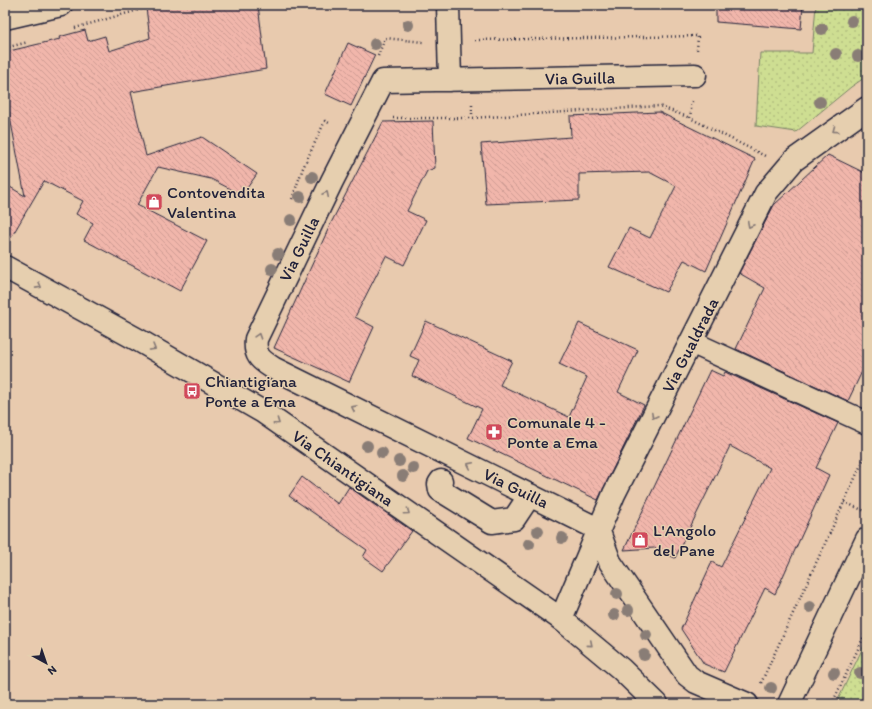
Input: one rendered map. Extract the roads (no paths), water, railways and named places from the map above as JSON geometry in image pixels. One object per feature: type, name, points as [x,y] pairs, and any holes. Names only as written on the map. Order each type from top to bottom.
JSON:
[{"type":"street","points":[[5,18],[61,5]]},
{"type":"street","points":[[448,5],[450,80]]},
{"type":"street","name":"Via Guilla","points":[[598,528],[273,368],[262,361],[255,349],[260,330],[383,81],[695,75]]},
{"type":"street","name":"Via Gualdrada","points":[[560,619],[598,528],[766,194],[794,160],[867,108]]},
{"type":"street","name":"Via Chiantigiana","points":[[5,267],[140,341],[257,408],[560,619],[621,669],[657,704]]},
{"type":"street","points":[[691,342],[867,423]]},
{"type":"street","points":[[441,481],[439,484],[440,490],[492,522],[514,519],[530,495]]},
{"type":"street","points":[[598,528],[610,562],[683,670],[696,682],[747,704]]},
{"type":"street","points":[[789,704],[867,539]]},
{"type":"place","name":"Contovendita Valentina","points":[[154,202]]},
{"type":"place","name":"Chiantigiana Ponte a Ema","points":[[192,391]]},
{"type":"place","name":"Comunale 4 - Ponte a Ema","points":[[494,432]]},
{"type":"place","name":"L'Angolo del Pane","points":[[640,540]]}]
